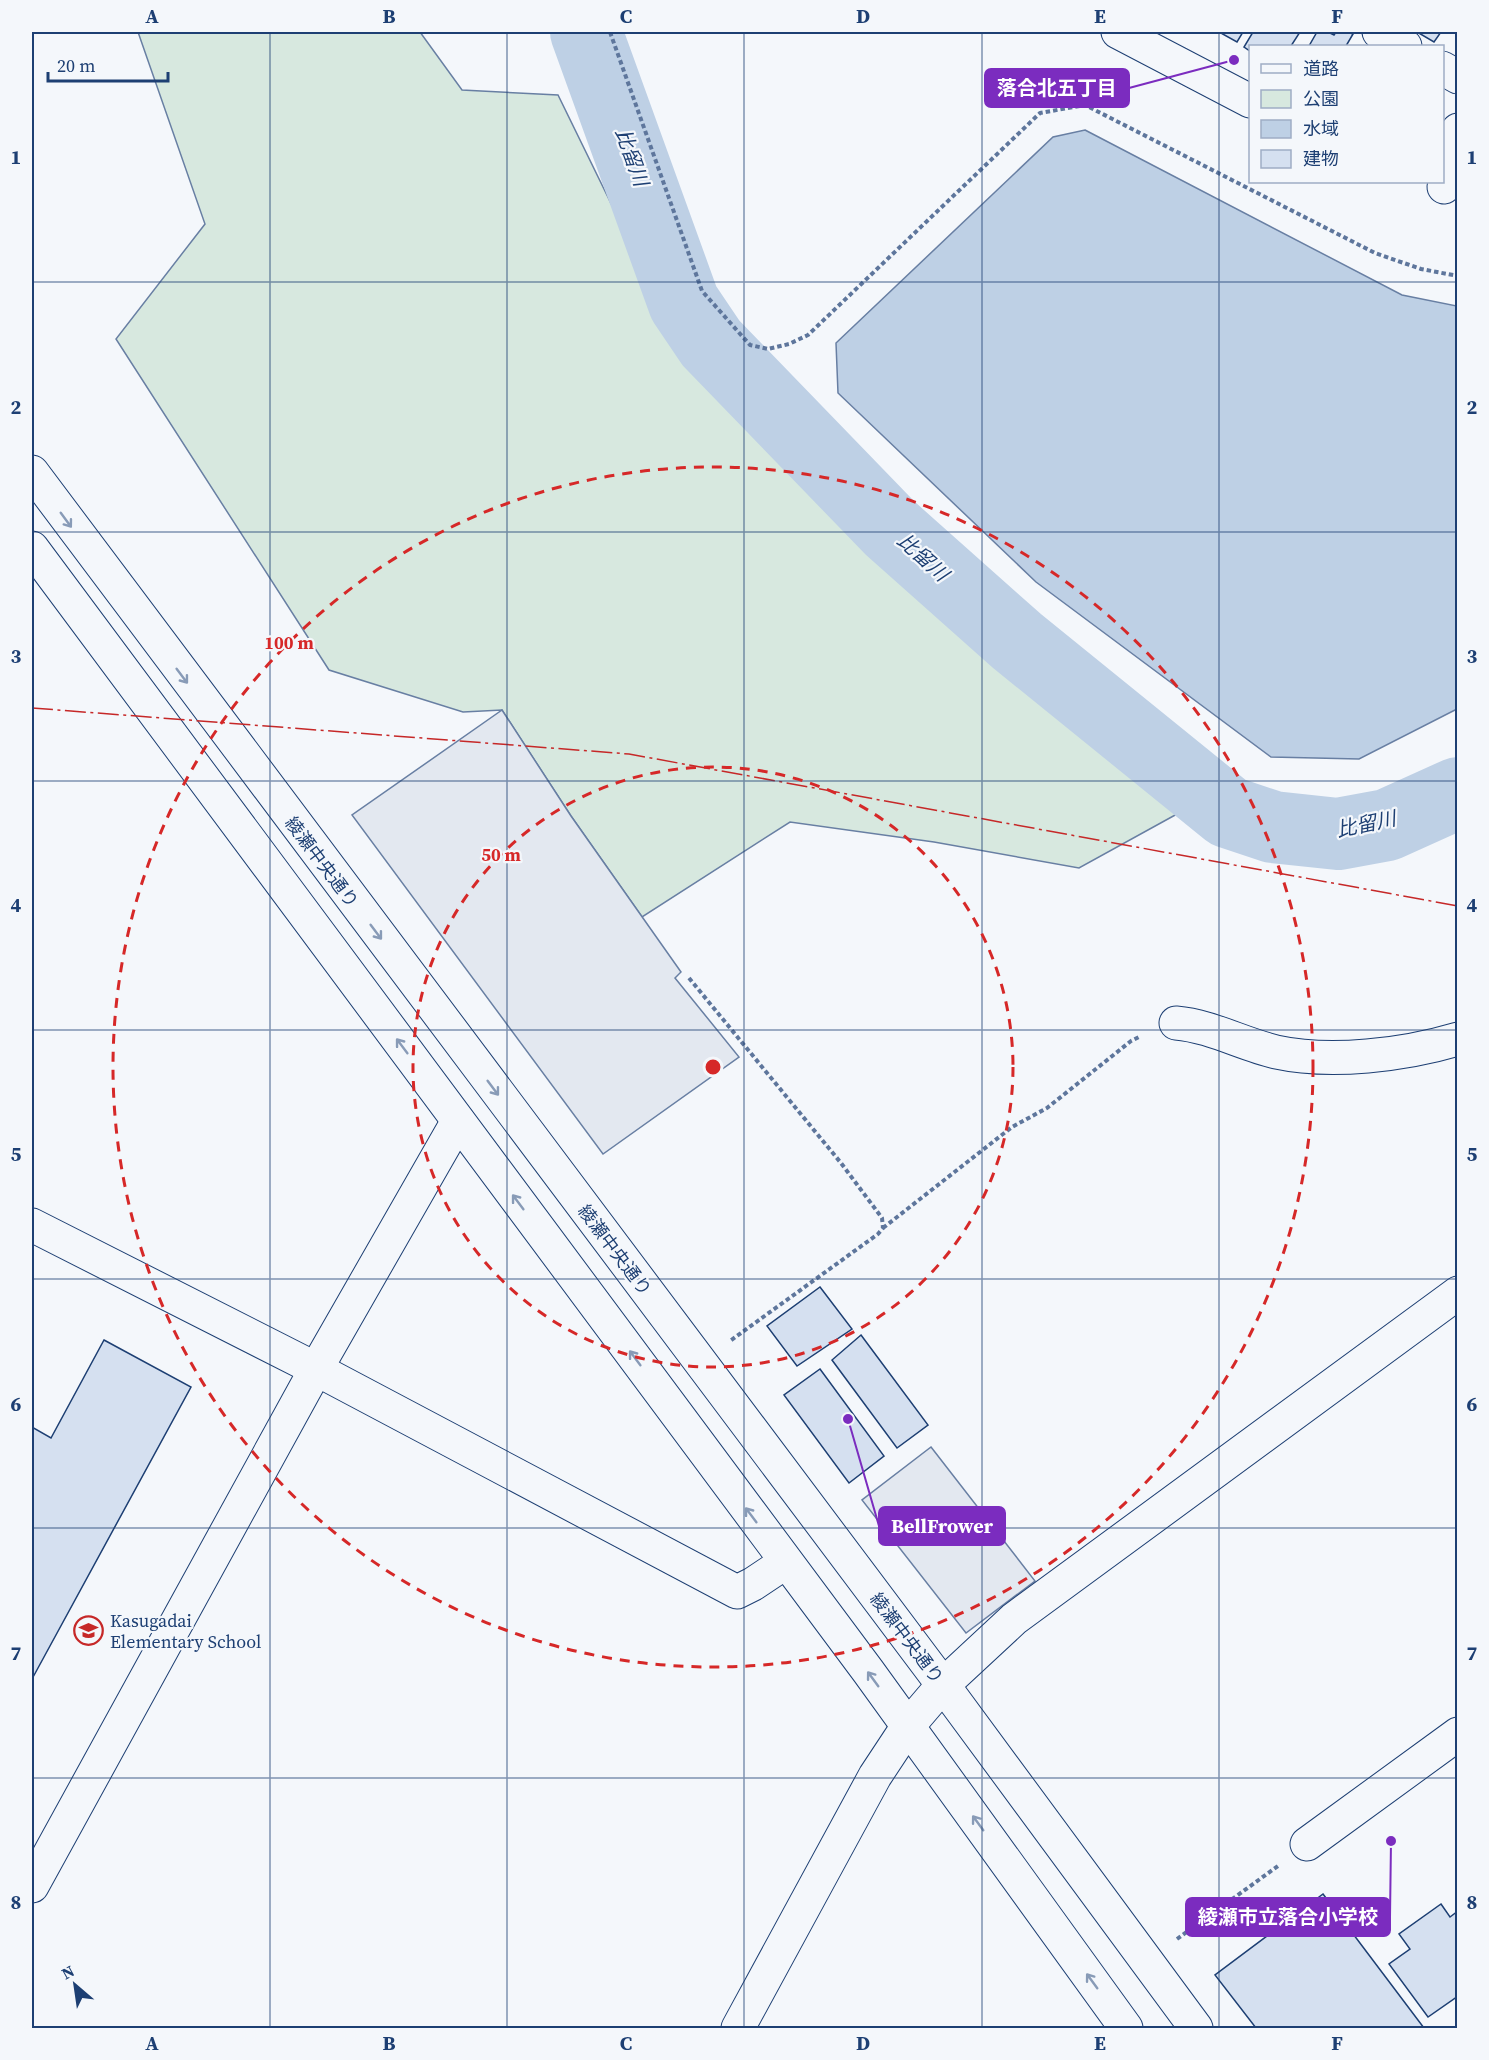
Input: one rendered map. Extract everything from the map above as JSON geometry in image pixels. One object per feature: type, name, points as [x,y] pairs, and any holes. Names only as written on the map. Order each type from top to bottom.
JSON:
[{"type":"main road","points":[[1118,32],[1249,100]]},
{"type":"main road","points":[[1379,32],[1403,45]]},
{"type":"main road","points":[[1444,69],[1458,77]]},
{"type":"main road","points":[[1444,182],[1458,130]]},
{"type":"main road","name":"綾瀬中央通り","points":[[32,472],[943,1685],[1196,2028]]},
{"type":"main road","points":[[37,567],[458,1121],[908,1726],[1126,2028]]},
{"type":"main road","points":[[1176,1023],[1196,1025],[1275,1051],[1310,1058],[1353,1056],[1452,1041]]},
{"type":"main road","points":[[32,1886],[316,1369],[458,1121]]},
{"type":"main road","points":[[32,1225],[316,1369],[737,1592],[786,1562]]},
{"type":"main road","points":[[738,2028],[875,1776],[908,1726],[943,1685],[1014,1619],[1458,1293]]},
{"type":"main road","points":[[1307,1844],[1458,1734]]},
{"type":"path","points":[[609,32],[702,291],[750,345],[768,349],[789,344],[808,335],[1040,113],[1085,105],[1375,253],[1421,269],[1458,276]]},
{"type":"path","points":[[689,978],[841,1163],[882,1218],[883,1228]]},
{"type":"path","points":[[738,1336],[883,1228],[1012,1127],[1047,1108],[1131,1041],[1164,1025],[1176,1023]]},
{"type":"path","points":[[1173,1942],[1307,1844]]},
{"type":"green space","points":[[138,32],[420,32],[462,90],[558,95],[691,367],[1177,814],[1079,868],[934,842],[790,822],[642,917],[571,816],[502,710],[463,712],[329,670],[116,339],[205,224]]},
{"type":"shaded area","points":[[502,710],[571,816],[681,972],[675,978],[739,1057],[603,1154],[352,815]]},
{"type":"shaded area","points":[[931,1447],[1035,1581],[966,1633],[862,1500]]},
{"type":"water","points":[[1085,130],[1402,295],[1457,306],[1457,709],[1359,759],[1271,757],[1036,582],[838,393],[836,343],[1053,137]]},
{"type":"building","points":[[1219,32],[1243,32],[1237,42]]},
{"type":"building","points":[[1253,32],[1300,32],[1292,45],[1249,45],[1249,50],[1244,47]]},
{"type":"building","points":[[1317,32],[1328,32],[1334,35],[1336,32],[1353,34],[1347,45],[1310,45]]},
{"type":"building","points":[[1417,32],[1441,32],[1434,42]]},
{"type":"building","points":[[820,1287],[852,1329],[797,1366],[767,1326]]},
{"type":"building","points":[[861,1335],[928,1425],[897,1448],[832,1360]]},
{"type":"building","points":[[104,1340],[191,1387],[32,1679],[32,1427],[51,1438]]},
{"type":"building","points":[[820,1369],[884,1456],[849,1483],[784,1395]]},
{"type":"building","points":[[1323,1894],[1424,2028],[1256,2028],[1215,1975]]},
{"type":"building","points":[[1441,1904],[1450,1917],[1458,1911],[1458,1996],[1428,2017],[1389,1964],[1410,1949],[1399,1934]]},
{"type":"waterway","name":"比留川","points":[[586,32],[684,303],[711,343],[890,528],[1017,641],[1228,812],[1273,827],[1338,834],[1387,825],[1458,793]]},
{"type":"power","points":[[32,708],[629,754],[1458,906]]},
{"type":"place","name":"落合北五丁目","points":[[1234,60]]},
{"type":"place","name":"BellFrower","points":[[848,1419]]},
{"type":"place","name":"Kasugadai Elementary School","points":[[89,1630]]},
{"type":"place","name":"綾瀬市立落合小学校","points":[[1391,1841]]}]
